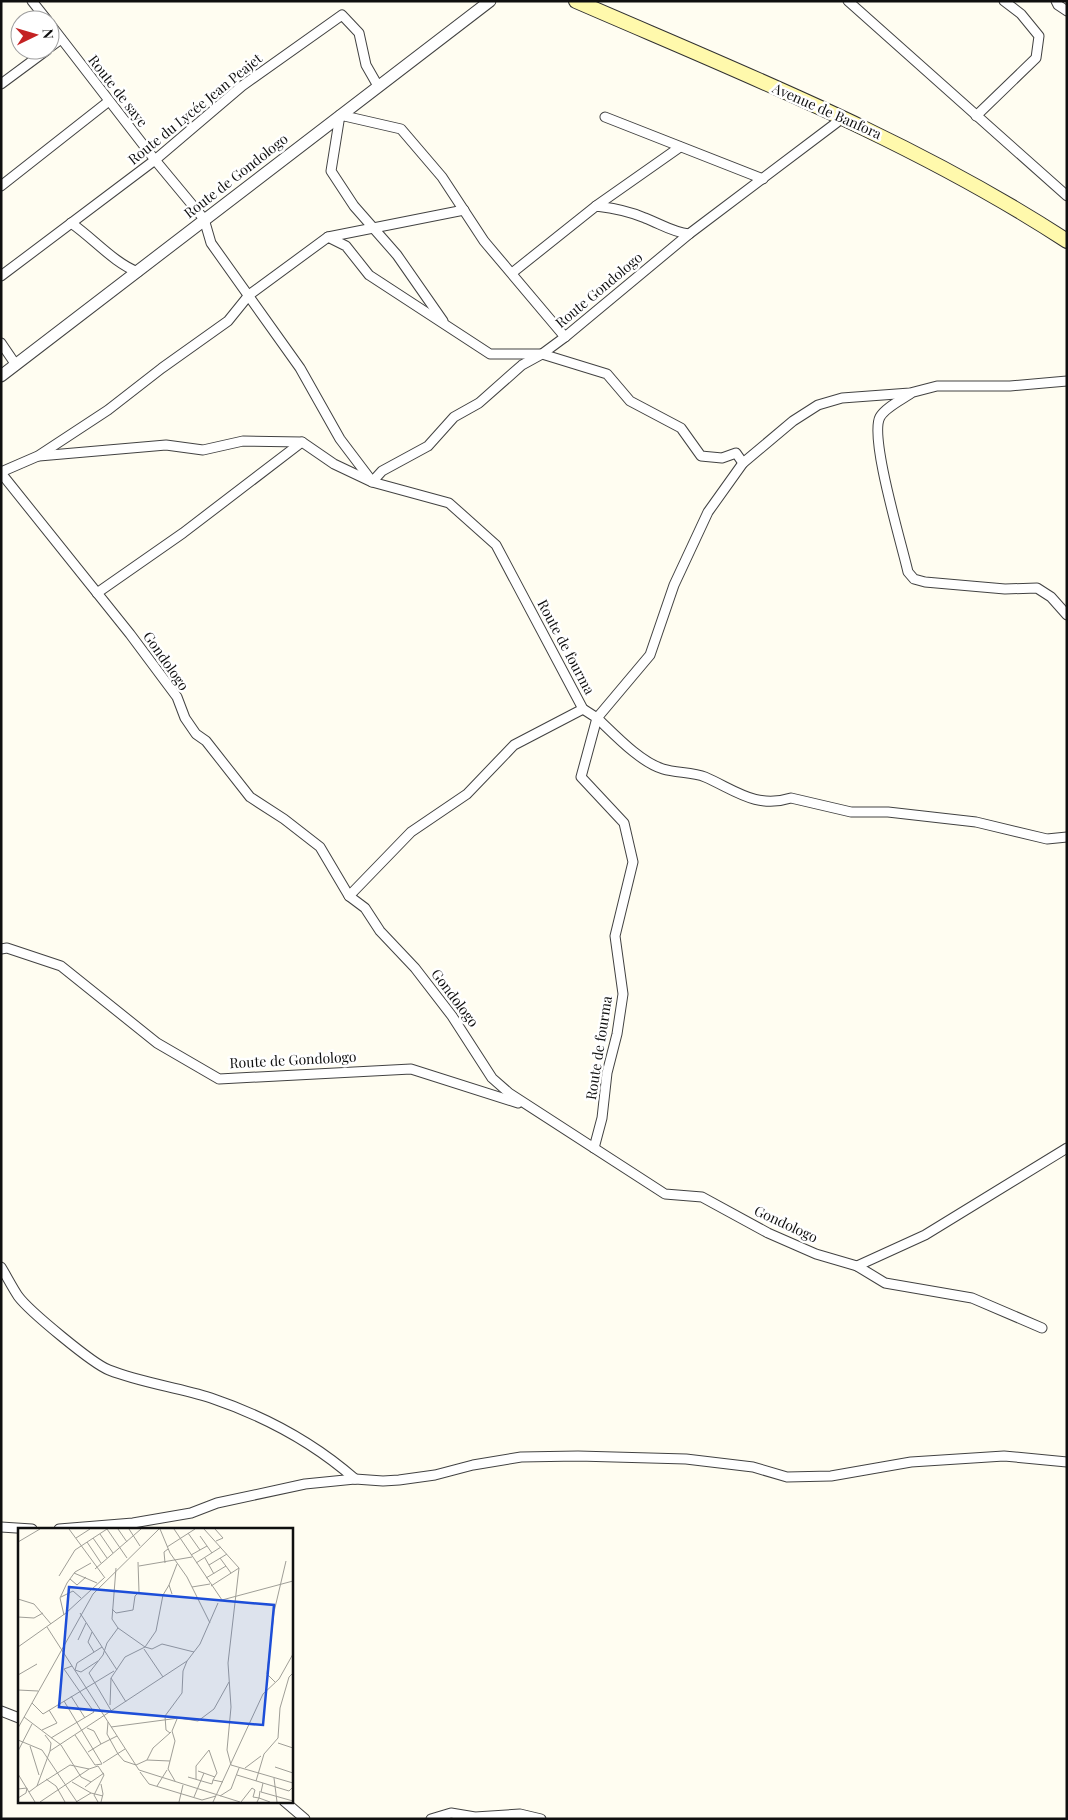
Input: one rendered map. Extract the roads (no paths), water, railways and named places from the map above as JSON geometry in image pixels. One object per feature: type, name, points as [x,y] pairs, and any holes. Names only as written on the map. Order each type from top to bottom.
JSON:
[{"type":"main road","name":"Avenue de Banfora","points":[[576,1],[844,117],[1027,215],[1067,241]]},
{"type":"street","name":"Route de Gondologo","points":[[1,376],[490,1]]},
{"type":"street","points":[[848,1],[1067,196]]},
{"type":"street","points":[[976,116],[1036,58],[1039,36],[1021,14],[1004,1]]},
{"type":"street","points":[[1056,1],[1058,5],[1067,11]]},
{"type":"street","name":"Route du Lycée Jean Peajet","points":[[1,276],[155,160],[242,86],[342,15],[359,34],[366,65],[378,86]]},
{"type":"street","name":"Route de saye","points":[[61,39],[155,160],[204,219]]},
{"type":"street","points":[[1,84],[33,60]]},
{"type":"street","points":[[1,186],[110,101]]},
{"type":"street","points":[[446,325],[397,255],[354,206],[331,170],[340,115],[401,129],[442,177],[484,241],[565,337]]},
{"type":"street","points":[[605,117],[763,179]]},
{"type":"street","name":"Route Gondologo","points":[[372,482],[382,471],[428,446],[454,417],[486,398],[522,365],[542,354],[565,337],[689,234],[844,117]]},
{"type":"street","points":[[512,273],[596,206],[680,147]]},
{"type":"street","points":[[596,206],[618,209],[646,218],[674,232],[689,234]]},
{"type":"street","points":[[1,473],[38,456],[108,410],[162,368],[228,321],[249,295],[328,237],[464,210]]},
{"type":"street","points":[[204,219],[211,243],[300,368],[340,439],[372,482]]},
{"type":"street","points":[[71,222],[92,237],[125,267],[138,272]]},
{"type":"street","points":[[328,237],[346,246],[369,276],[490,354],[542,354],[607,374],[630,401],[681,428],[701,456],[722,458],[736,453],[743,463]]},
{"type":"street","points":[[1,343],[16,365]]},
{"type":"street","points":[[1067,381],[1010,386],[938,386],[910,394],[842,398],[818,405],[793,421],[743,463],[708,512],[674,585],[650,655],[597,718],[628,748],[661,768],[702,776],[746,798],[763,801],[781,801],[791,798],[851,812],[888,812],[976,822],[1047,840],[1067,837]]},
{"type":"street","points":[[910,394],[880,416],[878,424],[883,468],[908,572],[914,579],[925,582],[1005,589],[1037,588],[1051,597],[1067,615]]},
{"type":"street","points":[[38,456],[166,446],[203,450],[244,441],[302,442]]},
{"type":"street","points":[[97,593],[183,533],[302,442]]},
{"type":"street","name":"Route de fourma","points":[[302,442],[334,464],[372,482],[449,504],[496,545],[583,709],[597,718],[581,777],[624,823],[633,862],[615,936],[623,994],[617,1034],[607,1073],[602,1118],[594,1148]]},
{"type":"street","name":"Gondologo","points":[[1,473],[97,593],[176,697],[185,718],[196,734],[206,741],[250,797],[284,819],[320,847],[349,896],[365,908],[380,931],[420,975],[452,1016],[492,1078],[509,1093],[665,1194],[702,1198],[768,1233],[816,1254],[857,1266],[885,1283],[972,1298],[1042,1328]]},
{"type":"street","points":[[349,896],[411,832],[467,794],[514,745],[583,709]]},
{"type":"street","name":"Route de Gondologo","points":[[1,949],[7,948],[61,966],[157,1044],[219,1079],[411,1068],[529,1107]]},
{"type":"street","points":[[857,1266],[925,1235],[1067,1148]]},
{"type":"street","points":[[1,1267],[19,1298],[67,1340],[106,1369],[144,1382],[210,1398],[259,1416],[307,1441],[355,1479]]},
{"type":"street","points":[[71,1528],[133,1523],[191,1513],[217,1502],[305,1484],[355,1479],[383,1481],[435,1475],[472,1464],[530,1457],[686,1459],[753,1467],[787,1477],[830,1476],[911,1462],[1004,1456],[1067,1462]]},
{"type":"street","points":[[1,1527],[18,1528]]},
{"type":"street","points":[[1,1711],[18,1718]]},
{"type":"street","points":[[285,1802],[305,1819]]},
{"type":"street","points":[[431,1819],[451,1813],[476,1817],[520,1814],[541,1819]]}]
